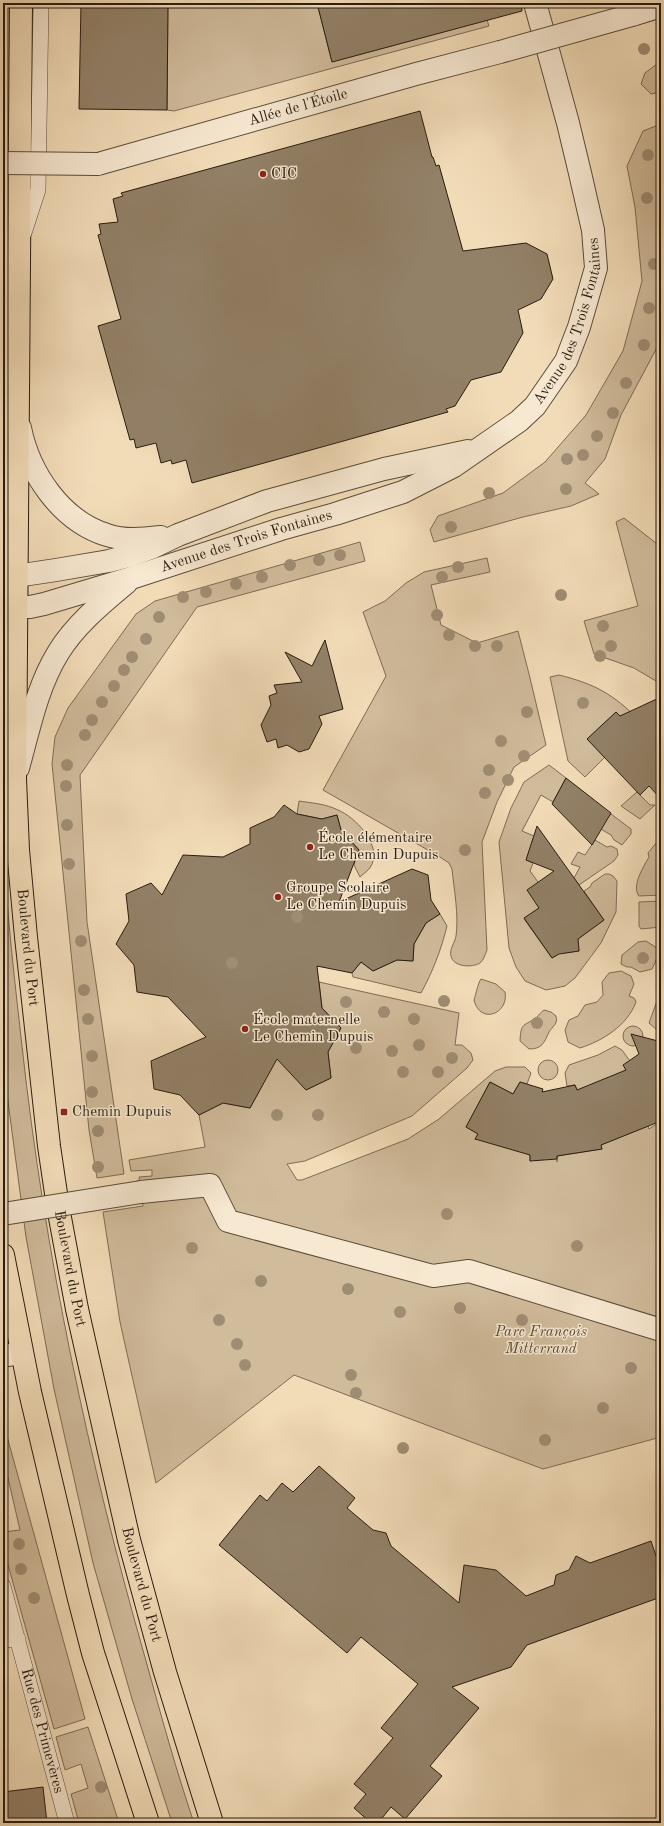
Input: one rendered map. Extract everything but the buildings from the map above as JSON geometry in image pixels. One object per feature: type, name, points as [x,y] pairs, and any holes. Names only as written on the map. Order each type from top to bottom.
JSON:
[{"type":"main road","name":"Boulevard du Port","points":[[21,3],[18,415],[10,576],[10,608],[18,850],[26,937],[49,1146],[75,1302],[129,1540],[164,1672],[212,1823]]},
{"type":"main road","points":[[3,1255],[12,1354],[47,1469],[93,1653],[148,1823]]},
{"type":"street","name":"Avenue des Trois Fontaines","points":[[10,608],[38,605],[131,578],[280,529],[335,514],[403,492],[454,466],[524,416],[535,406],[554,380],[569,354],[590,293],[596,268],[593,230],[580,172],[535,3]]},
{"type":"street","name":"Allée de l'Étoile","points":[[3,163],[98,164],[661,6]]},
{"type":"street","points":[[18,415],[26,452],[45,486],[57,502],[84,525],[106,535],[123,539],[142,539],[178,534]]},
{"type":"street","name":"Avenue des Trois Fontaines","points":[[10,576],[109,561],[151,548],[178,534],[267,501],[384,469],[479,448]]},
{"type":"street","points":[[15,779],[38,697],[59,651],[89,615],[131,578]]},
{"type":"street","points":[[3,1214],[141,1192],[210,1184],[228,1221],[433,1276],[469,1271],[661,1330]]},
{"type":"lane","points":[[18,251],[38,190],[40,3]]},
{"type":"lane","name":"Rue des Primevères","points":[[3,1586],[67,1823]]},
{"type":"lane","points":[[3,1640],[18,1638]]},
{"type":"green space","points":[[168,3],[317,3],[332,62],[487,20],[489,26],[174,111],[167,110]]},
{"type":"green space","points":[[661,61],[661,92],[651,94],[641,84],[645,73]]},
{"type":"green space","points":[[661,124],[661,340],[621,415],[605,459],[585,483],[599,494],[571,506],[523,517],[434,542],[430,530],[438,516],[503,493],[545,462],[586,415],[623,351],[642,281],[635,207],[627,166],[643,131]]},
{"type":"green space","points":[[624,518],[661,547],[661,684],[634,668],[594,654],[584,621],[638,606],[616,522]]},
{"type":"green space","points":[[360,542],[365,561],[197,607],[80,775],[87,922],[124,1174],[97,1178],[89,1130],[52,764],[55,737],[68,708],[136,614],[155,601]]},
{"type":"green space","points":[[487,558],[490,572],[431,585],[441,625],[477,643],[518,631],[546,745],[514,767],[497,802],[482,842],[487,950],[483,959],[477,965],[463,966],[452,960],[451,956],[451,951],[456,936],[457,920],[452,869],[449,863],[323,790],[386,676],[363,612],[385,601],[406,583],[424,572]]},
{"type":"green space","points":[[559,675],[583,682],[603,691],[621,703],[639,720],[631,728],[616,712],[588,739],[605,757],[585,777],[568,761],[550,677]]},
{"type":"green space","points":[[549,765],[566,778],[553,802],[541,795],[522,831],[534,836],[526,860],[533,863],[530,871],[538,882],[539,908],[524,919],[552,958],[563,951],[564,953],[579,951],[578,939],[604,920],[584,891],[605,874],[613,876],[617,881],[616,912],[601,943],[575,978],[565,986],[546,990],[525,981],[516,967],[509,948],[499,842],[511,808],[524,782]]},
{"type":"green space","points":[[637,792],[650,805],[655,805],[640,819],[621,806]]},
{"type":"green space","points":[[299,801],[329,806],[345,814],[359,825],[370,840],[373,848],[374,856],[372,864],[368,870],[360,877],[354,865],[359,850],[341,830],[337,815],[322,819],[297,814]]},
{"type":"green space","points":[[611,814],[631,829],[631,834],[622,845],[614,840],[611,835],[599,828]]},
{"type":"green space","points":[[3,827],[8,910],[22,1046],[43,1202],[56,1279],[87,1433],[105,1509],[163,1722],[194,1823],[172,1823],[132,1699],[93,1563],[54,1389],[26,1237],[3,1064]]},
{"type":"green space","points":[[661,837],[661,874],[658,877],[661,880],[661,895],[639,896],[636,887],[639,876],[649,857],[648,853]]},
{"type":"green space","points":[[595,840],[607,847],[611,846],[617,849],[618,855],[614,861],[579,885],[574,878],[580,867],[571,864],[578,852],[585,855]]},
{"type":"green space","points":[[661,901],[661,927],[641,929],[639,926],[639,902]]},
{"type":"green space","points":[[440,914],[447,926],[436,960],[421,993],[353,977],[352,973],[361,962],[373,971],[397,960],[413,961],[414,944],[426,923]]},
{"type":"green space","points":[[646,941],[657,948],[659,954],[652,969],[640,972],[621,964],[622,955],[638,942]]},
{"type":"green space","points":[[621,971],[631,976],[634,984],[629,996],[634,998],[636,1002],[627,1018],[605,1037],[588,1045],[580,1048],[568,1042],[565,1030],[569,1020],[578,1016],[585,1005],[597,1002],[603,995],[602,982],[609,973]]},
{"type":"green space","points":[[481,979],[496,984],[505,992],[503,1006],[499,1011],[493,1014],[482,1012],[477,1008],[474,1000]]},
{"type":"green space","name":"Parc François Mitterrand","points":[[319,982],[459,1013],[455,1045],[462,1045],[471,1053],[473,1060],[467,1068],[412,1116],[305,1161],[287,1164],[297,1180],[302,1180],[408,1139],[439,1119],[495,1071],[506,1067],[525,1067],[531,1073],[527,1084],[520,1082],[513,1094],[490,1082],[466,1127],[478,1134],[475,1140],[479,1134],[530,1155],[530,1161],[557,1149],[557,1156],[602,1149],[601,1145],[648,1126],[649,1129],[661,1121],[661,1437],[543,1469],[294,1375],[156,1483],[120,1322],[103,1212],[143,1206],[139,1177],[152,1176],[152,1170],[131,1171],[129,1160],[205,1147],[199,1115],[223,1103],[250,1108],[263,1084],[273,1053],[306,1090],[331,1078],[328,1052],[341,1028],[322,1008]]},
{"type":"green space","points":[[661,997],[661,1025],[658,1031],[649,1023],[657,1001]]},
{"type":"green space","points":[[544,1010],[551,1012],[556,1016],[556,1023],[540,1047],[529,1049],[520,1041],[522,1027],[537,1017]]},
{"type":"green space","points":[[633,1026],[640,1029],[643,1036],[640,1043],[633,1046],[626,1043],[623,1036],[626,1029]]},
{"type":"green space","points":[[615,1046],[622,1050],[630,1061],[624,1065],[629,1078],[580,1098],[575,1085],[567,1086],[565,1073],[569,1065],[598,1055]]},
{"type":"green space","points":[[548,1060],[555,1063],[558,1070],[555,1077],[548,1080],[541,1077],[538,1070],[541,1063]]},
{"type":"green space","points":[[3,1429],[5,1429],[85,1719],[54,1729],[3,1547],[3,1532],[20,1530],[3,1456]]},
{"type":"green space","points":[[88,1727],[119,1823],[79,1823],[71,1794],[88,1788],[81,1764],[65,1770],[56,1737]]},
{"type":"place","name":"CIC","points":[[263,174]]},
{"type":"place","name":"École élémentaire Le Chemin Dupuis","points":[[310,847]]},
{"type":"place","name":"Groupe Scolaire Le Chemin Dupuis","points":[[278,897]]},
{"type":"place","name":"École maternelle Le Chemin Dupuis","points":[[245,1029]]},
{"type":"place","name":"Chemin Dupuis","points":[[64,1112]]}]
